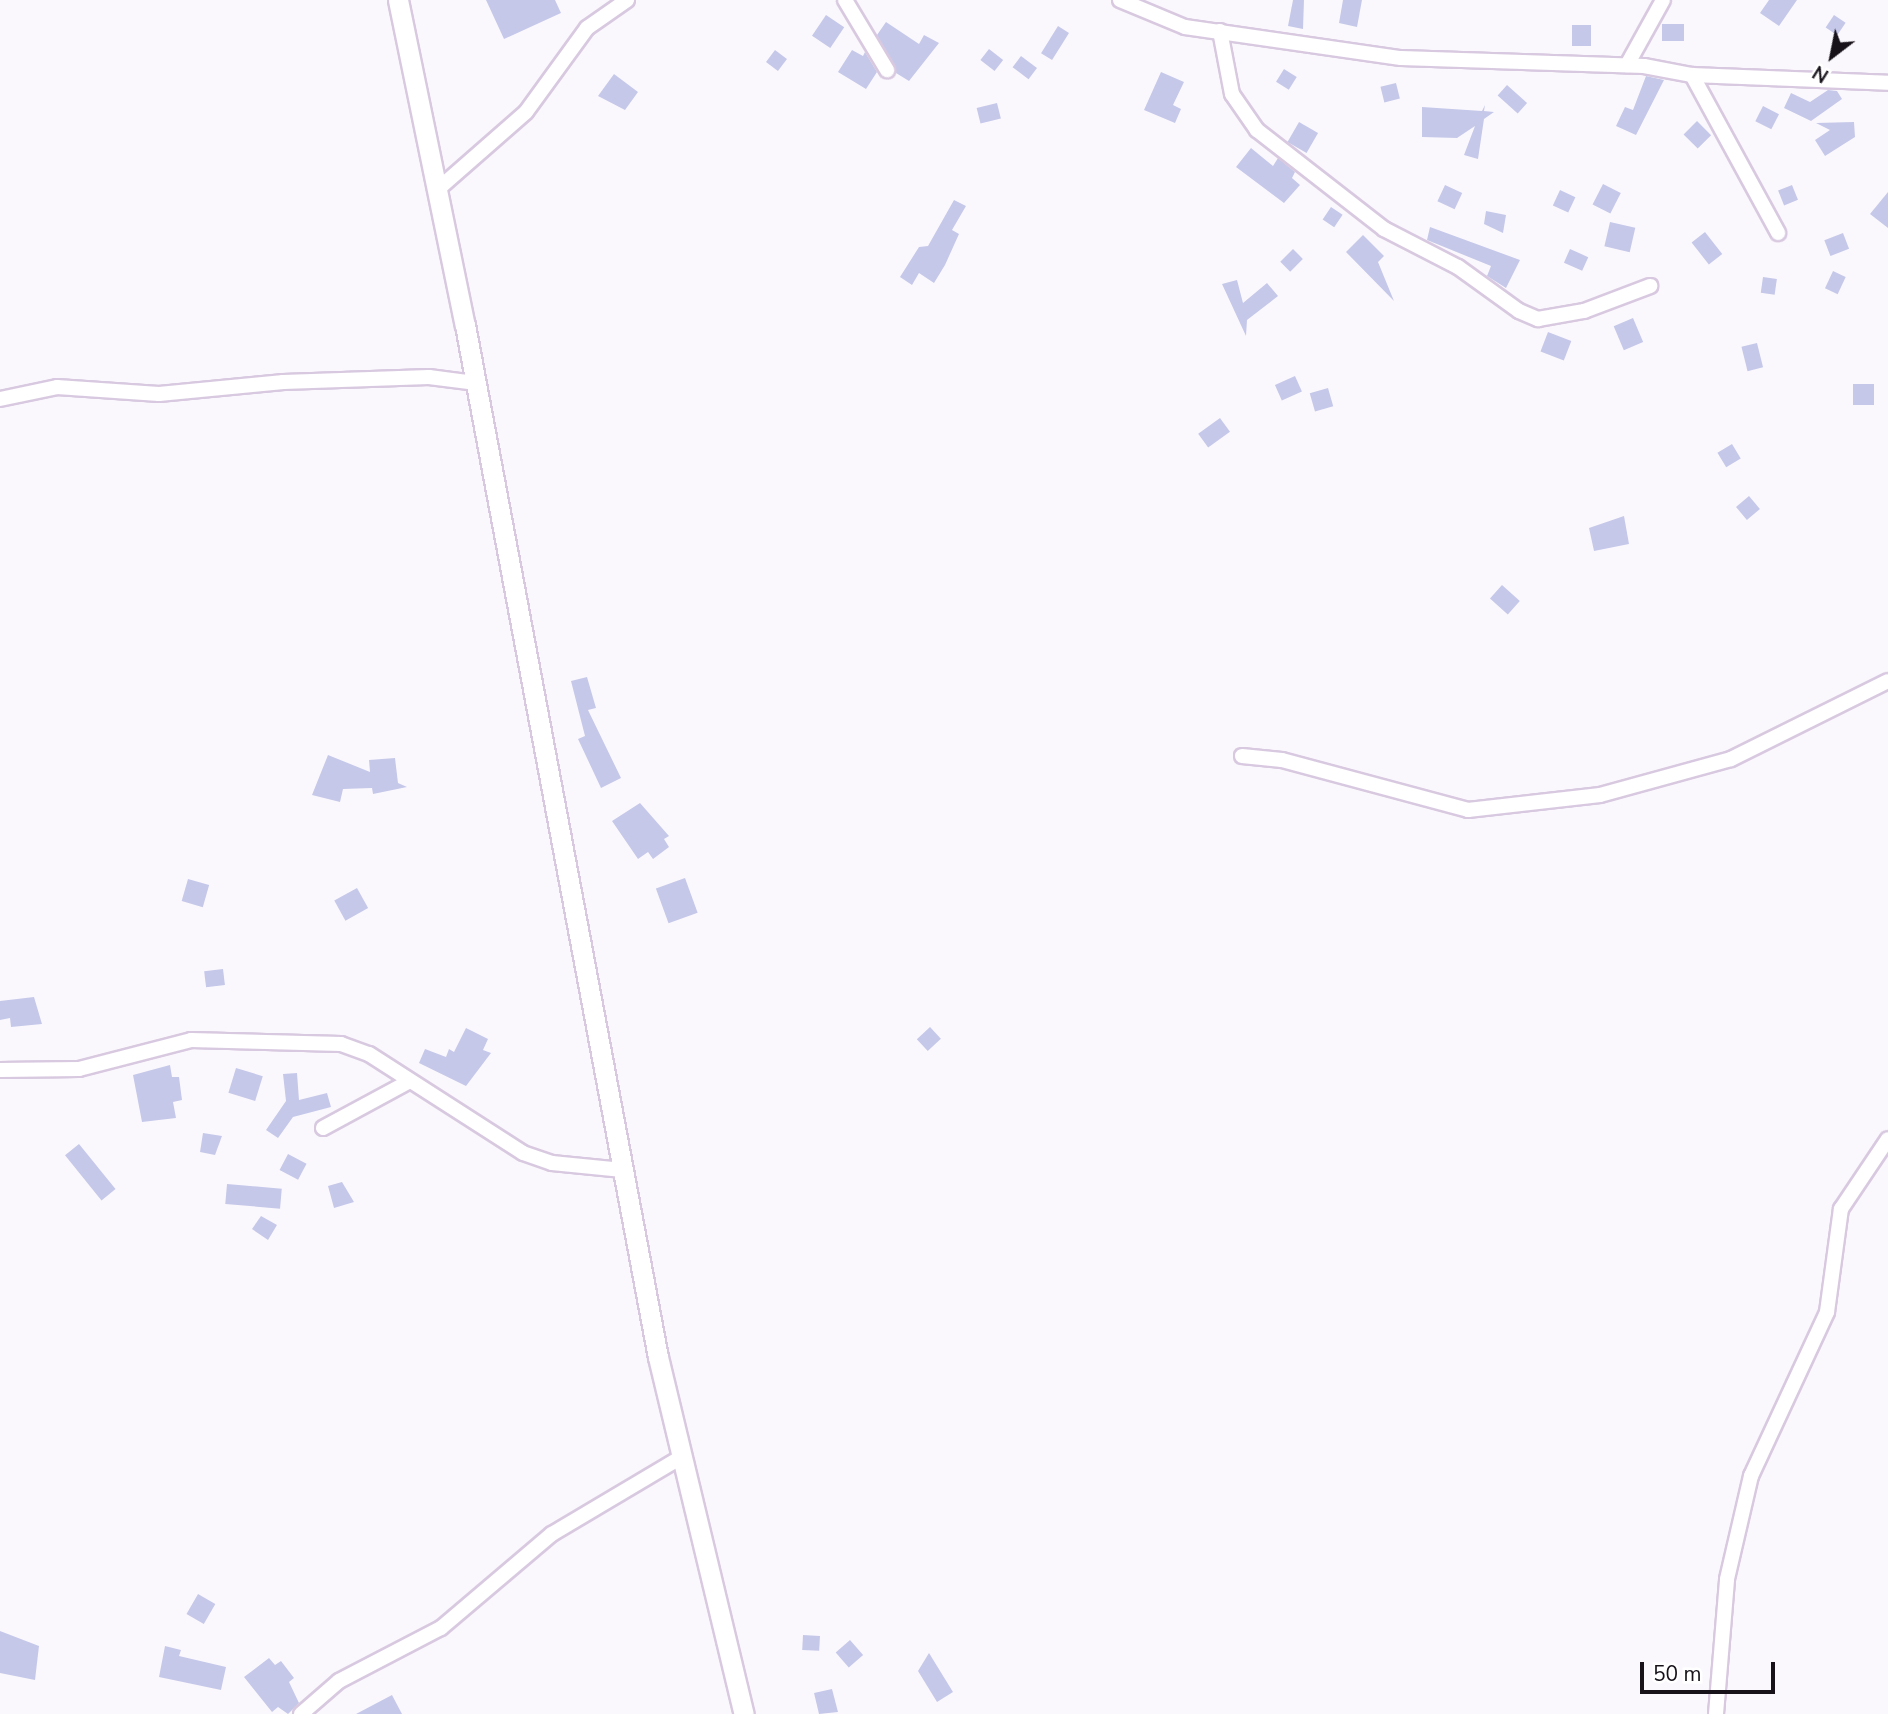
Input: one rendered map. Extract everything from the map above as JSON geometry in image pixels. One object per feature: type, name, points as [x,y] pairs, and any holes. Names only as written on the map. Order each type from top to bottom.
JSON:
[{"type":"main road","points":[[398,0],[438,190],[680,1458],[744,1714]]},
{"type":"street","points":[[438,190],[526,112],[587,28],[627,0]]},
{"type":"street","points":[[845,0],[887,71]]},
{"type":"street","points":[[1121,0],[1185,27],[1401,58],[1627,65],[1692,75],[1888,83]]},
{"type":"street","points":[[1627,65],[1663,0]]},
{"type":"street","points":[[1220,31],[1232,94],[1266,138],[1384,229],[1458,267],[1519,311],[1538,319],[1584,311],[1650,286]]},
{"type":"street","points":[[1692,75],[1777,233]]},
{"type":"street","points":[[0,399],[57,387],[159,394],[387,378],[475,383]]},
{"type":"street","points":[[1242,756],[1282,760],[1468,810],[1600,796],[1731,759],[1888,681]]},
{"type":"street","points":[[0,1070],[79,1069],[167,1044],[232,1037],[341,1044],[369,1054],[408,1082],[523,1153],[552,1163],[623,1170]]},
{"type":"street","points":[[323,1128],[408,1082]]},
{"type":"street","points":[[1716,1714],[1727,1579],[1751,1476],[1827,1312],[1841,1209],[1888,1139]]},
{"type":"street","points":[[301,1714],[339,1681],[441,1628],[552,1534],[680,1458]]},
{"type":"building","points":[[486,0],[555,0],[561,13],[504,39]]},
{"type":"building","points":[[1293,0],[1304,0],[1303,29],[1288,26]]},
{"type":"building","points":[[1343,0],[1362,0],[1357,27],[1339,23]]},
{"type":"building","points":[[1769,0],[1797,0],[1779,26],[1760,13]]},
{"type":"building","points":[[826,15],[844,27],[830,48],[812,36]]},
{"type":"building","points":[[1834,15],[1846,23],[1837,35],[1826,27]]},
{"type":"building","points":[[886,22],[919,44],[924,35],[939,43],[909,81],[896,73],[877,35]]},
{"type":"building","points":[[1662,24],[1684,24],[1684,41],[1662,41]]},
{"type":"building","points":[[1572,25],[1591,25],[1591,46],[1572,46]]},
{"type":"building","points":[[1058,26],[1069,33],[1052,60],[1041,53]]},
{"type":"building","points":[[989,49],[1003,60],[995,71],[980,60]]},
{"type":"building","points":[[775,50],[787,59],[778,71],[766,62]]},
{"type":"building","points":[[852,50],[863,56],[865,52],[877,72],[866,89],[838,72]]},
{"type":"building","points":[[1021,56],[1037,68],[1029,79],[1013,67]]},
{"type":"building","points":[[1284,69],[1297,77],[1289,90],[1276,82]]},
{"type":"building","points":[[1161,72],[1184,82],[1173,105],[1181,109],[1175,123],[1144,110]]},
{"type":"building","points":[[614,74],[638,92],[625,110],[598,96]]},
{"type":"building","points":[[1646,76],[1664,80],[1636,135],[1616,126],[1625,107],[1633,110]]},
{"type":"building","points":[[1396,83],[1400,99],[1384,102],[1380,87]]},
{"type":"building","points":[[1507,85],[1527,103],[1518,113],[1498,95]]},
{"type":"building","points":[[1828,90],[1837,91],[1842,99],[1811,121],[1784,108],[1791,93],[1810,102]]},
{"type":"building","points":[[997,103],[1001,119],[980,124],[977,108]]},
{"type":"building","points":[[1485,105],[1484,111],[1494,112],[1484,119],[1478,159],[1464,155],[1475,126],[1457,138],[1422,137],[1422,107],[1482,111]]},
{"type":"building","points":[[1763,106],[1779,114],[1771,129],[1755,121]]},
{"type":"building","points":[[1697,121],[1711,135],[1698,149],[1684,134]]},
{"type":"building","points":[[1299,122],[1318,133],[1307,153],[1288,142]]},
{"type":"building","points":[[1854,122],[1855,137],[1825,156],[1815,140],[1830,130],[1816,123]]},
{"type":"building","points":[[1251,148],[1273,166],[1278,158],[1295,172],[1292,178],[1300,185],[1284,203],[1236,167]]},
{"type":"building","points":[[1603,184],[1621,193],[1610,214],[1593,204]]},
{"type":"building","points":[[1445,185],[1462,193],[1455,209],[1437,201]]},
{"type":"building","points":[[1792,185],[1798,200],[1784,205],[1778,191]]},
{"type":"building","points":[[1560,190],[1575,197],[1568,213],[1553,205]]},
{"type":"building","points":[[1888,192],[1888,228],[1870,214]]},
{"type":"building","points":[[954,200],[966,206],[952,230],[959,234],[945,265],[934,283],[919,273],[912,285],[900,277],[919,247],[928,246]]},
{"type":"building","points":[[1331,207],[1343,215],[1334,227],[1323,219]]},
{"type":"building","points":[[1486,211],[1506,215],[1503,233],[1484,224]]},
{"type":"building","points":[[1610,222],[1635,228],[1630,252],[1604,246]]},
{"type":"building","points":[[1430,227],[1520,260],[1506,288],[1487,276],[1491,266],[1427,240]]},
{"type":"building","points":[[1705,232],[1722,254],[1709,265],[1692,242]]},
{"type":"building","points":[[1843,233],[1849,249],[1830,256],[1824,240]]},
{"type":"building","points":[[1363,235],[1384,256],[1378,262],[1394,301],[1346,252]]},
{"type":"building","points":[[1293,249],[1303,259],[1290,272],[1280,262]]},
{"type":"building","points":[[1570,249],[1588,257],[1582,271],[1564,263]]},
{"type":"building","points":[[1833,271],[1846,277],[1838,294],[1825,288]]},
{"type":"building","points":[[1763,277],[1777,279],[1775,295],[1761,293]]},
{"type":"building","points":[[1237,280],[1243,303],[1267,283],[1278,296],[1247,320],[1246,336],[1222,284]]},
{"type":"building","points":[[1633,318],[1643,342],[1624,350],[1614,326]]},
{"type":"building","points":[[1548,332],[1571,341],[1564,361],[1540,352]]},
{"type":"building","points":[[1757,343],[1763,367],[1748,371],[1741,347]]},
{"type":"building","points":[[1295,376],[1302,392],[1282,400],[1275,385]]},
{"type":"building","points":[[1853,384],[1874,384],[1874,405],[1853,405]]},
{"type":"building","points":[[1328,388],[1333,406],[1315,412],[1310,393]]},
{"type":"building","points":[[1220,418],[1230,432],[1208,448],[1198,434]]},
{"type":"building","points":[[1732,444],[1741,459],[1726,467],[1717,453]]},
{"type":"building","points":[[1749,496],[1760,509],[1747,520],[1736,507]]},
{"type":"building","points":[[1624,516],[1629,544],[1594,551],[1589,528]]},
{"type":"building","points":[[1502,585],[1520,601],[1508,614],[1490,598]]},
{"type":"building","points":[[587,677],[596,708],[588,710],[621,778],[601,788],[578,739],[585,736],[571,681]]},
{"type":"building","points":[[328,755],[370,772],[369,760],[395,758],[398,783],[407,787],[373,794],[372,788],[343,789],[340,802],[312,795]]},
{"type":"building","points":[[640,803],[669,836],[664,839],[669,847],[653,859],[648,852],[638,859],[612,821]]},
{"type":"building","points":[[685,878],[698,913],[669,923],[656,889]]},
{"type":"building","points":[[188,879],[209,885],[203,907],[182,901]]},
{"type":"building","points":[[357,888],[368,908],[345,921],[334,901]]},
{"type":"building","points":[[223,969],[225,985],[206,987],[204,971]]},
{"type":"building","points":[[34,997],[42,1024],[11,1027],[10,1018],[0,1020],[0,1001]]},
{"type":"building","points":[[930,1027],[941,1039],[928,1051],[917,1039]]},
{"type":"building","points":[[466,1028],[488,1039],[483,1050],[491,1053],[466,1086],[419,1063],[425,1049],[446,1057],[449,1049],[454,1052]]},
{"type":"building","points":[[170,1065],[172,1077],[179,1077],[182,1100],[173,1102],[176,1118],[142,1122],[133,1075]]},
{"type":"building","points":[[236,1068],[263,1076],[255,1101],[228,1093]]},
{"type":"building","points":[[297,1073],[299,1100],[327,1093],[331,1107],[293,1117],[278,1138],[266,1130],[286,1101],[283,1074]]},
{"type":"building","points":[[203,1133],[222,1136],[215,1155],[200,1152]]},
{"type":"building","points":[[79,1144],[116,1189],[102,1200],[65,1155]]},
{"type":"building","points":[[288,1154],[307,1164],[298,1180],[280,1170]]},
{"type":"building","points":[[342,1182],[354,1202],[334,1208],[328,1186]]},
{"type":"building","points":[[227,1184],[282,1189],[280,1209],[225,1204]]},
{"type":"building","points":[[261,1216],[277,1225],[268,1240],[252,1229]]},
{"type":"building","points":[[198,1594],[215,1604],[204,1624],[186,1614]]},
{"type":"building","points":[[0,1631],[39,1646],[35,1680],[0,1673]]},
{"type":"building","points":[[803,1635],[820,1636],[819,1651],[802,1650]]},
{"type":"building","points":[[850,1640],[863,1655],[849,1668],[836,1652]]},
{"type":"building","points":[[165,1646],[181,1650],[179,1656],[226,1667],[221,1690],[159,1677]]},
{"type":"building","points":[[929,1653],[953,1692],[937,1702],[918,1671]]},
{"type":"building","points":[[269,1658],[275,1665],[281,1661],[294,1678],[289,1682],[299,1703],[288,1714],[278,1707],[272,1712],[244,1677]]},
{"type":"building","points":[[832,1689],[838,1712],[819,1714],[814,1693]]},
{"type":"building","points":[[392,1695],[402,1714],[356,1714]]}]
